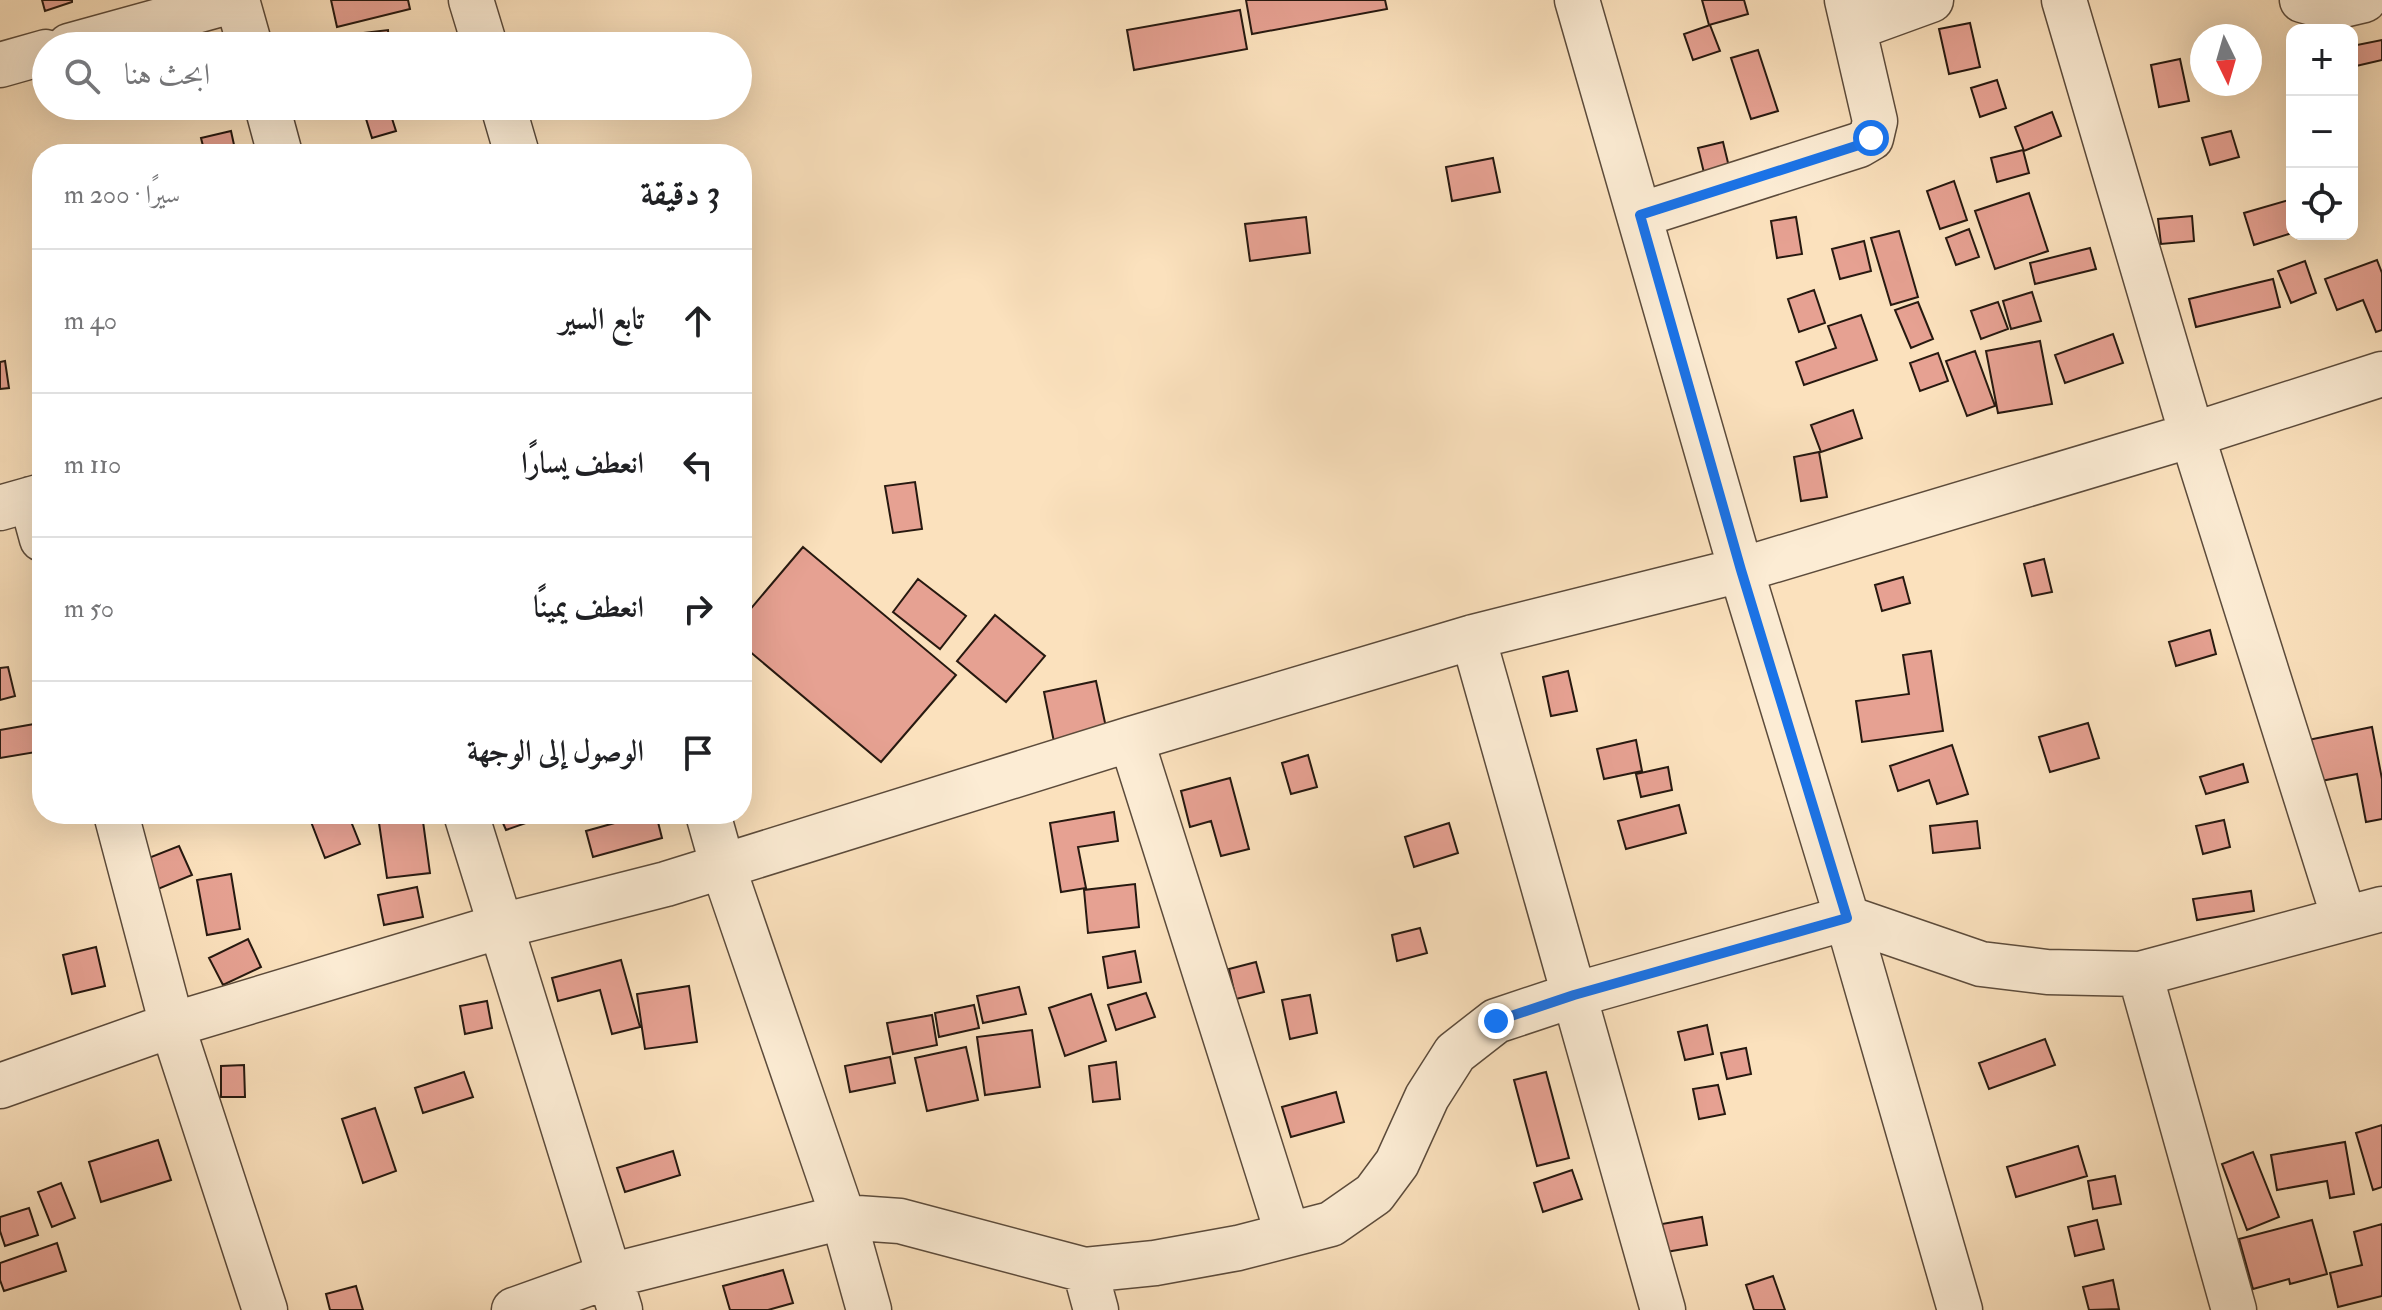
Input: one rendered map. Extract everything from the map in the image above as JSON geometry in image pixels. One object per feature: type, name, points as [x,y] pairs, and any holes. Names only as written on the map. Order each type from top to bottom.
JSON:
[{"type":"street","points":[[120,32],[236,0],[246,32]]},
{"type":"street","points":[[471,0],[481,32]]},
{"type":"street","points":[[1577,0],[1741,570],[1847,918],[1960,1310]]},
{"type":"street","points":[[1640,215],[1867,142],[1875,121],[1850,14],[1931,0]]},
{"type":"street","points":[[519,1309],[614,1293],[843,1217],[900,1221],[1091,1290],[1169,1261],[1238,1248],[1331,1224],[1374,1194],[1397,1163],[1427,1097],[1455,1053],[1496,1021],[1574,995],[1847,918],[1981,964],[2047,972],[2140,974],[2363,913],[2192,435],[2064,0]]},
{"type":"street","points":[[2302,0],[2330,8],[2364,0]]},
{"type":"street","points":[[0,65],[32,56]]},
{"type":"street","points":[[271,120],[277,144]]},
{"type":"street","points":[[507,120],[514,144]]},
{"type":"street","points":[[0,1086],[172,1025],[501,926],[723,867],[1131,739],[1473,637],[1741,570],[2192,435],[2382,374]]},
{"type":"street","points":[[1473,637],[1663,1310]]},
{"type":"street","points":[[1131,739],[1288,1235]]},
{"type":"street","points":[[119,824],[172,1025],[265,1310]]},
{"type":"street","points":[[469,824],[614,1293]]},
{"type":"street","points":[[711,824],[843,1217],[869,1310]]},
{"type":"street","points":[[2140,974],[2234,1310]]},
{"type":"building","points":[[42,0],[72,0],[72,2],[45,11]]},
{"type":"building","points":[[331,0],[408,0],[410,9],[337,27]]},
{"type":"building","points":[[1246,0],[1385,0],[1387,9],[1252,34]]},
{"type":"building","points":[[1702,0],[1744,0],[1748,14],[1709,25]]},
{"type":"building","points":[[1240,10],[1247,49],[1134,70],[1127,30]]},
{"type":"building","points":[[1970,23],[1980,67],[1949,74],[1939,29]]},
{"type":"building","points":[[1710,25],[1720,51],[1693,60],[1684,34]]},
{"type":"building","points":[[2382,40],[2382,60],[2358,66],[2358,45]]},
{"type":"building","points":[[1758,50],[1778,111],[1751,119],[1731,58]]},
{"type":"building","points":[[2180,59],[2189,101],[2159,107],[2151,65]]},
{"type":"building","points":[[1997,80],[2006,108],[1980,117],[1971,88]]},
{"type":"building","points":[[2052,112],[2061,136],[2024,151],[2015,127]]},
{"type":"building","points":[[366,120],[392,120],[396,131],[372,138]]},
{"type":"building","points":[[231,131],[234,144],[202,144],[201,138]]},
{"type":"building","points":[[2231,131],[2239,157],[2210,165],[2202,138]]},
{"type":"building","points":[[1723,142],[1730,171],[1705,177],[1698,148]]},
{"type":"building","points":[[2023,150],[2029,173],[1997,182],[1991,158]]},
{"type":"building","points":[[1493,158],[1500,192],[1452,201],[1446,167]]},
{"type":"building","points":[[1954,181],[1967,220],[1940,229],[1927,191]]},
{"type":"building","points":[[2029,193],[2048,251],[1995,269],[1975,211]]},
{"type":"building","points":[[2286,201],[2286,235],[2254,245],[2244,213]]},
{"type":"building","points":[[2192,216],[2194,241],[2161,244],[2158,219]]},
{"type":"building","points":[[1306,217],[1310,253],[1250,261],[1245,224]]},
{"type":"building","points":[[1796,217],[1802,254],[1777,258],[1771,221]]},
{"type":"building","points":[[1969,229],[1979,257],[1956,265],[1946,238]]},
{"type":"building","points":[[1899,231],[1918,297],[1891,305],[1871,238]]},
{"type":"building","points":[[1864,241],[1871,271],[1840,279],[1832,249]]},
{"type":"building","points":[[2090,248],[2096,269],[2035,284],[2030,263]]},
{"type":"building","points":[[2377,260],[2382,273],[2382,330],[2376,332],[2363,300],[2337,310],[2325,279]]},
{"type":"building","points":[[2305,261],[2316,293],[2291,303],[2278,271]]},
{"type":"building","points":[[2273,279],[2280,307],[2196,327],[2189,299]]},
{"type":"building","points":[[1814,290],[1825,323],[1799,332],[1788,299]]},
{"type":"building","points":[[2032,292],[2041,321],[2011,329],[2003,301]]},
{"type":"building","points":[[1918,302],[1933,339],[1911,348],[1895,310]]},
{"type":"building","points":[[1998,302],[2008,329],[1981,339],[1971,311]]},
{"type":"building","points":[[1861,315],[1877,360],[1804,385],[1796,362],[1836,348],[1828,326]]},
{"type":"building","points":[[2113,334],[2123,363],[2065,383],[2055,355]]},
{"type":"building","points":[[2040,341],[2052,404],[1998,413],[1986,351]]},
{"type":"building","points":[[1975,351],[1995,406],[1967,416],[1946,361]]},
{"type":"building","points":[[1938,353],[1948,381],[1920,391],[1910,363]]},
{"type":"building","points":[[5,361],[9,388],[0,389],[0,362]]},
{"type":"building","points":[[1853,410],[1862,438],[1821,452],[1811,425]]},
{"type":"building","points":[[1819,452],[1827,497],[1801,501],[1794,457]]},
{"type":"building","points":[[915,482],[922,529],[893,533],[885,486]]},
{"type":"building","points":[[803,547],[956,675],[881,762],[752,653],[752,607]]},
{"type":"building","points":[[2044,559],[2052,592],[2032,596],[2024,564]]},
{"type":"building","points":[[1903,577],[1910,603],[1882,611],[1875,585]]},
{"type":"building","points":[[918,579],[966,616],[940,649],[893,612]]},
{"type":"building","points":[[995,615],[1045,656],[1006,702],[957,661]]},
{"type":"building","points":[[2210,630],[2216,654],[2176,666],[2169,642]]},
{"type":"building","points":[[1931,651],[1943,731],[1862,742],[1856,701],[1909,694],[1903,655]]},
{"type":"building","points":[[8,667],[15,696],[0,700],[0,668]]},
{"type":"building","points":[[1568,671],[1577,711],[1551,716],[1543,677]]},
{"type":"building","points":[[1096,681],[1107,732],[1054,742],[1044,692]]},
{"type":"building","points":[[2088,723],[2099,758],[2050,772],[2039,737]]},
{"type":"building","points":[[32,724],[32,753],[0,758],[0,730]]},
{"type":"building","points":[[2372,727],[2382,779],[2382,819],[2366,822],[2357,774],[2316,782],[2308,740]]},
{"type":"building","points":[[1636,740],[1642,771],[1604,779],[1597,749]]},
{"type":"building","points":[[1952,745],[1968,794],[1937,804],[1929,780],[1898,791],[1890,766]]},
{"type":"building","points":[[1308,755],[1317,787],[1291,794],[1282,763]]},
{"type":"building","points":[[2243,764],[2248,782],[2206,794],[2200,777]]},
{"type":"building","points":[[1668,767],[1672,790],[1641,797],[1636,774]]},
{"type":"building","points":[[1230,778],[1249,849],[1221,856],[1211,821],[1190,827],[1181,791]]},
{"type":"building","points":[[1679,805],[1686,833],[1626,849],[1618,821]]},
{"type":"building","points":[[1114,812],[1118,841],[1078,847],[1086,888],[1061,892],[1050,823]]},
{"type":"building","points":[[2224,820],[2230,847],[2203,854],[2196,826]]},
{"type":"building","points":[[1977,821],[1980,848],[1933,853],[1930,826]]},
{"type":"building","points":[[1449,823],[1458,853],[1414,867],[1405,837]]},
{"type":"building","points":[[312,824],[352,824],[360,844],[325,858]]},
{"type":"building","points":[[379,824],[423,824],[430,873],[387,878]]},
{"type":"building","points":[[503,824],[523,824],[506,830]]},
{"type":"building","points":[[611,824],[658,824],[662,838],[593,857],[586,831]]},
{"type":"building","points":[[179,846],[192,875],[158,889],[146,859]]},
{"type":"building","points":[[231,874],[240,929],[207,935],[197,880]]},
{"type":"building","points":[[1135,884],[1139,927],[1088,933],[1084,890]]},
{"type":"building","points":[[417,887],[423,917],[384,925],[378,895]]},
{"type":"building","points":[[2251,891],[2254,911],[2197,920],[2193,899]]},
{"type":"building","points":[[1420,928],[1427,953],[1397,961],[1392,935]]},
{"type":"building","points":[[248,939],[261,967],[223,985],[209,958]]},
{"type":"building","points":[[96,947],[105,986],[72,994],[63,955]]},
{"type":"building","points":[[1135,951],[1141,982],[1108,988],[1103,957]]},
{"type":"building","points":[[621,960],[640,1027],[612,1034],[600,990],[558,1001],[552,978]]},
{"type":"building","points":[[1256,962],[1264,992],[1236,999],[1229,969]]},
{"type":"building","points":[[689,986],[697,1042],[645,1049],[637,994]]},
{"type":"building","points":[[1019,987],[1026,1014],[983,1023],[977,996]]},
{"type":"building","points":[[1146,993],[1155,1017],[1116,1030],[1108,1005]]},
{"type":"building","points":[[1091,994],[1106,1041],[1065,1056],[1049,1008]]},
{"type":"building","points":[[1310,995],[1317,1033],[1290,1039],[1282,1000]]},
{"type":"building","points":[[487,1001],[492,1028],[465,1034],[460,1006]]},
{"type":"building","points":[[974,1005],[979,1028],[939,1037],[935,1013]]},
{"type":"building","points":[[932,1015],[937,1045],[893,1054],[887,1023]]},
{"type":"building","points":[[1707,1025],[1713,1054],[1685,1060],[1678,1032]]},
{"type":"building","points":[[1032,1030],[1040,1087],[985,1095],[977,1037]]},
{"type":"building","points":[[2045,1039],[2055,1065],[1989,1089],[1979,1063]]},
{"type":"building","points":[[966,1047],[978,1100],[927,1111],[915,1058]]},
{"type":"building","points":[[1746,1048],[1751,1074],[1727,1079],[1721,1053]]},
{"type":"building","points":[[890,1057],[895,1083],[850,1092],[845,1066]]},
{"type":"building","points":[[1116,1062],[1120,1099],[1093,1102],[1089,1066]]},
{"type":"building","points":[[244,1065],[245,1097],[221,1097],[221,1066]]},
{"type":"building","points":[[464,1072],[473,1097],[423,1113],[415,1088]]},
{"type":"building","points":[[1546,1072],[1569,1158],[1537,1166],[1514,1080]]},
{"type":"building","points":[[1718,1085],[1725,1114],[1699,1119],[1693,1089]]},
{"type":"building","points":[[1336,1092],[1344,1122],[1291,1137],[1282,1107]]},
{"type":"building","points":[[375,1108],[396,1171],[363,1183],[342,1119]]},
{"type":"building","points":[[2382,1125],[2382,1187],[2373,1190],[2356,1133]]},
{"type":"building","points":[[158,1140],[171,1180],[101,1202],[89,1162]]},
{"type":"building","points":[[2345,1142],[2354,1194],[2330,1198],[2327,1181],[2277,1190],[2271,1155]]},
{"type":"building","points":[[2078,1146],[2087,1176],[2016,1197],[2007,1167]]},
{"type":"building","points":[[673,1151],[680,1175],[625,1192],[617,1168]]},
{"type":"building","points":[[2253,1152],[2279,1217],[2247,1230],[2222,1164]]},
{"type":"building","points":[[1572,1170],[1582,1199],[1543,1212],[1534,1183]]},
{"type":"building","points":[[2115,1176],[2121,1204],[2093,1209],[2088,1181]]},
{"type":"building","points":[[61,1183],[75,1218],[52,1227],[38,1192]]},
{"type":"building","points":[[29,1208],[38,1235],[5,1246],[0,1217]]},
{"type":"building","points":[[1702,1217],[1707,1245],[1666,1252],[1662,1224]]},
{"type":"building","points":[[2097,1220],[2104,1249],[2075,1256],[2068,1227]]},
{"type":"building","points":[[2312,1220],[2327,1274],[2290,1284],[2289,1279],[2253,1289],[2239,1239]]},
{"type":"building","points":[[2382,1224],[2382,1296],[2338,1307],[2330,1273],[2362,1265],[2354,1232]]},
{"type":"building","points":[[57,1243],[66,1271],[4,1291],[0,1280],[0,1263]]},
{"type":"building","points":[[783,1270],[793,1303],[768,1310],[730,1310],[723,1286]]},
{"type":"building","points":[[1773,1276],[1785,1310],[1754,1310],[1746,1285]]},
{"type":"building","points":[[2113,1280],[2119,1309],[2089,1310],[2083,1287]]},
{"type":"building","points":[[356,1286],[363,1310],[330,1310],[326,1294]]},
{"type":"route","points":[[1496,1021],[1574,995],[1847,918],[1741,570],[1640,215],[1859,145],[1871,138]]}]
